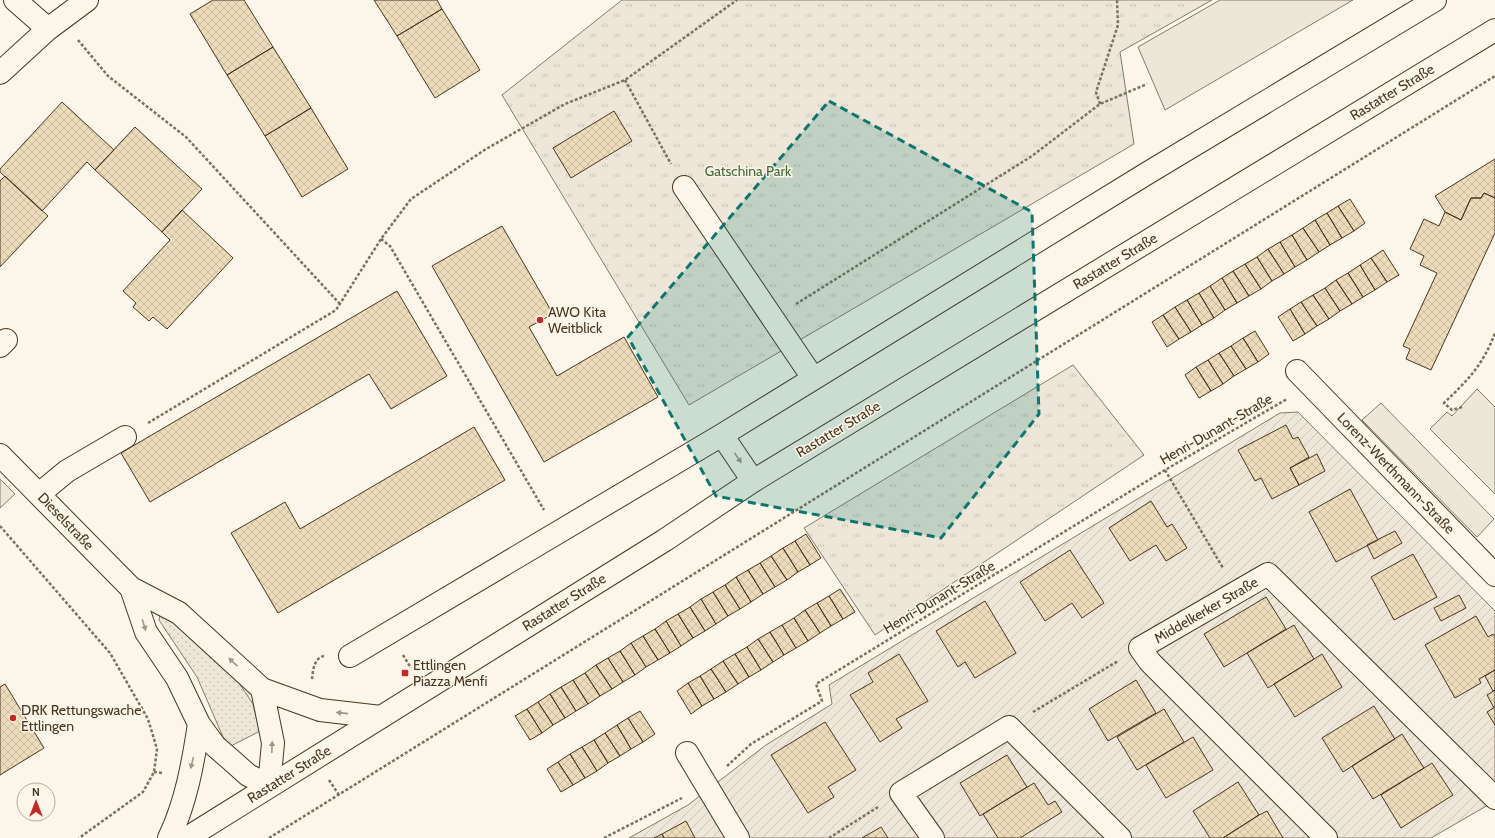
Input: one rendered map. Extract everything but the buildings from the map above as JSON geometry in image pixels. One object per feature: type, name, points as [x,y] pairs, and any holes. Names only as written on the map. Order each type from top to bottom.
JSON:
[{"type":"street","points":[[15,0],[54,24]]},
{"type":"street","points":[[0,73],[54,24],[87,0]]},
{"type":"street","points":[[350,656],[722,434],[1435,0]]},
{"type":"street","name":"Rastatter Straße","points":[[187,838],[665,540],[753,481],[1495,30]]},
{"type":"street","points":[[684,187],[813,378]]},
{"type":"street","name":"Lorenz-Werthmann-Straße","points":[[1304,378],[1493,568]]},
{"type":"street","points":[[722,434],[753,481]]},
{"type":"street","points":[[39,494],[67,471],[125,437]]},
{"type":"street","name":"Dieselstraße","points":[[0,454],[131,588],[179,612],[262,689],[320,710],[381,717]]},
{"type":"street","name":"Middelkerker Straße","points":[[1326,838],[1150,662],[1140,648],[1268,574],[1495,798]]},
{"type":"street","name":"Dieselstraße","points":[[131,588],[146,632],[177,678],[199,724],[215,746],[248,775],[269,786]]},
{"type":"street","points":[[262,689],[273,743],[269,786]]},
{"type":"street","points":[[169,838],[178,820],[194,756],[199,724]]},
{"type":"street","points":[[933,838],[901,793],[1009,727],[1120,838]]},
{"type":"street","points":[[687,753],[738,838]]},
{"type":"path","points":[[125,437],[336,310],[381,239],[411,199],[486,149],[565,104],[625,80],[738,0]]},
{"type":"path","points":[[1100,104],[1096,92],[1118,25],[1117,0]]},
{"type":"path","points":[[54,24],[108,76],[186,137],[340,304]]},
{"type":"path","points":[[269,838],[1495,76]]},
{"type":"path","points":[[625,80],[684,187]]},
{"type":"path","points":[[772,319],[1032,156],[1100,104],[1147,84]]},
{"type":"path","points":[[381,239],[390,246],[557,533]]},
{"type":"path","points":[[1462,407],[1452,410],[1444,403],[1471,377],[1489,348],[1495,333]]},
{"type":"path","name":"Henri-Dunant-Straße","points":[[604,838],[706,785],[751,744],[822,701],[816,684],[1165,470],[1304,378]]},
{"type":"path","points":[[1165,470],[1238,592]]},
{"type":"path","points":[[0,526],[110,653],[148,719],[157,749],[154,772],[143,792],[79,838]]},
{"type":"path","points":[[389,633],[424,689]]},
{"type":"path","points":[[1009,727],[1140,648]]},
{"type":"path","points":[[829,838],[901,793]]},
{"type":"highlighted area","points":[[829,101],[1032,212],[1039,414],[941,538],[716,496],[628,337]]},
{"type":"green space","name":"Gatschina Park","points":[[622,0],[1212,0],[1120,52],[1134,144],[689,405],[502,95]]},
{"type":"green space","points":[[1073,365],[1144,455],[875,635],[804,528]]},
{"type":"green space","points":[[1298,412],[1495,611],[1495,801],[1431,838],[629,838],[688,805],[766,745],[832,704],[829,685],[1280,413]]},
{"type":"green space","points":[[160,615],[170,619],[239,683],[253,704],[260,731],[231,746],[223,737],[197,677],[159,620]]},
{"type":"shaded area","points":[[1220,0],[1353,0],[1165,110],[1138,47]]},
{"type":"shaded area","points":[[1477,389],[1495,407],[1495,494],[1430,429],[1447,412],[1452,416]]},
{"type":"shaded area","points":[[1381,403],[1494,519],[1477,537],[1362,420]]},
{"type":"shaded area","points":[[0,479],[15,494],[0,508]]},
{"type":"place","name":"AWO Kita Weitblick","points":[[540,320]]},
{"type":"place","name":"Ettlingen Piazza Menfi","points":[[405,673]]},
{"type":"place","name":"DRK Rettungswache Ettlingen","points":[[13,718]]}]
